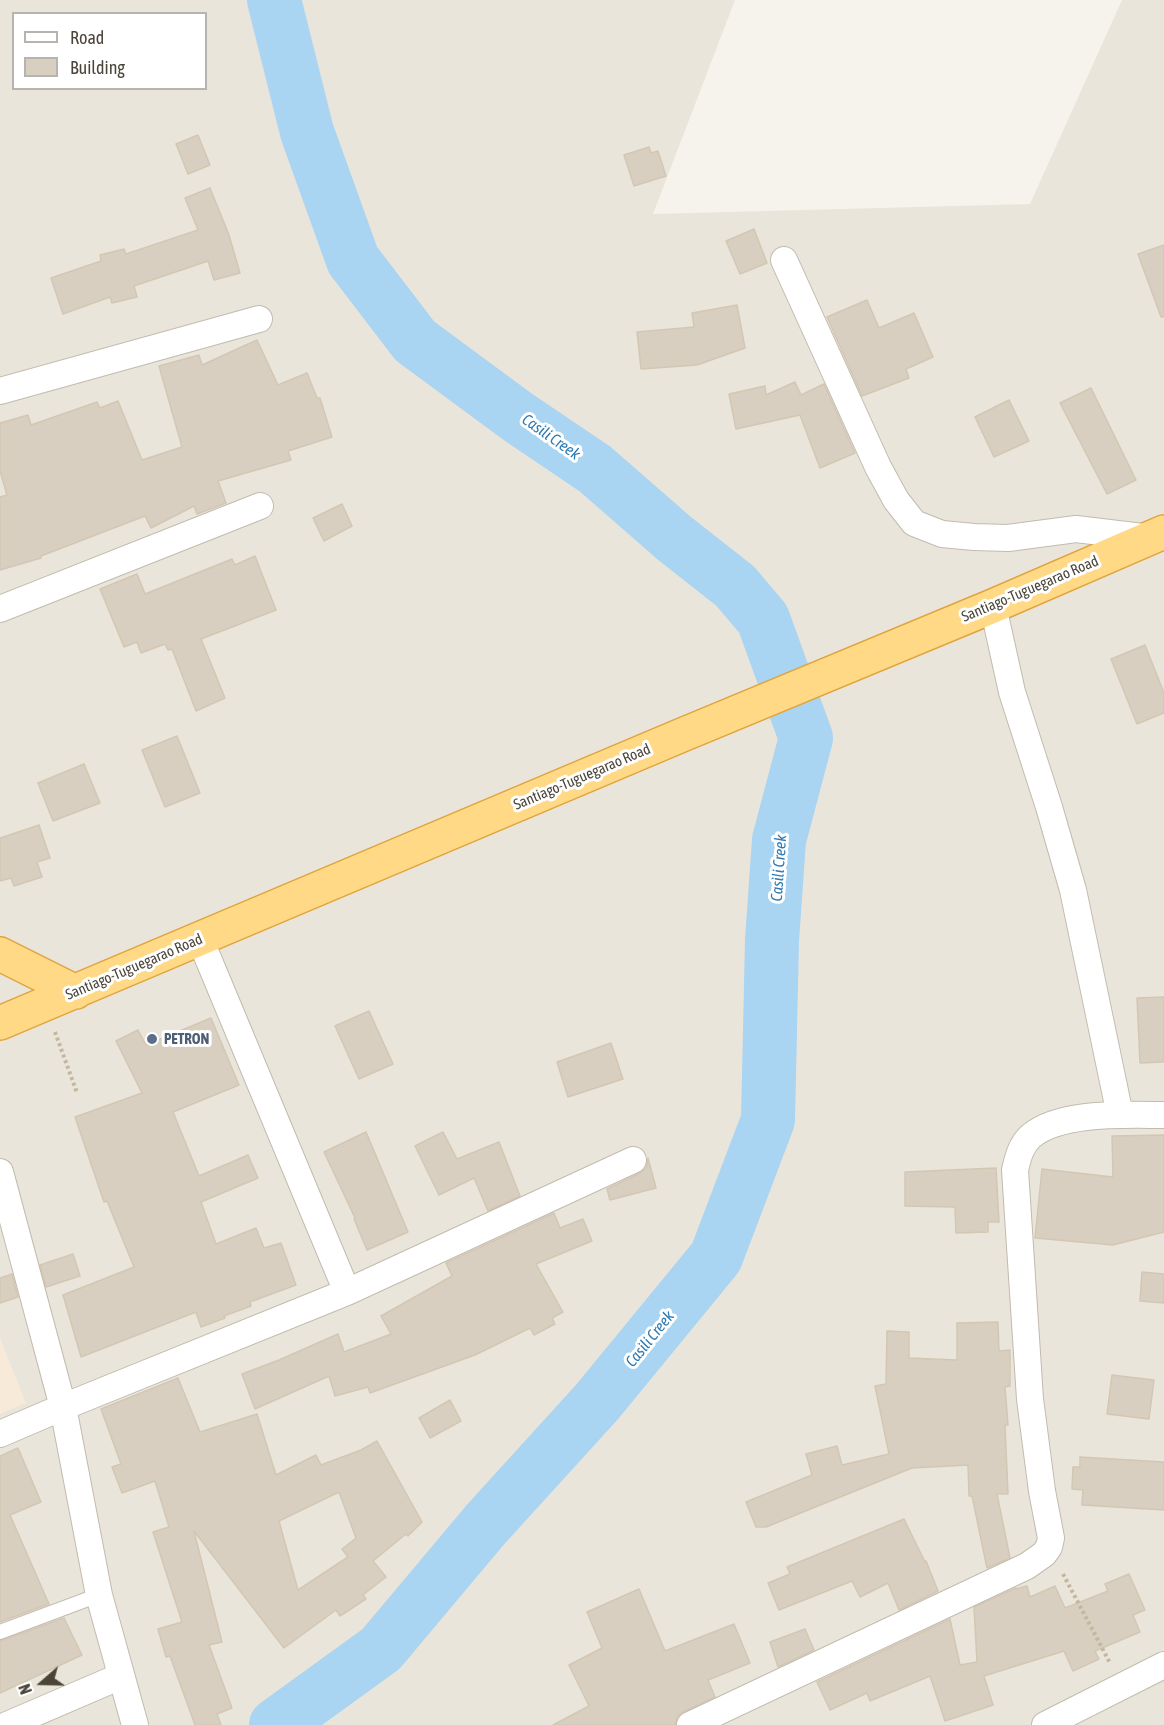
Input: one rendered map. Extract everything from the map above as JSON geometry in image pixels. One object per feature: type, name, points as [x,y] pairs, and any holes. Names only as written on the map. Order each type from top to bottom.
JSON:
[{"type":"highway","name":"Santiago-Tuguegarao Road","points":[[0,1023],[1158,535]]},
{"type":"highway","points":[[0,954],[76,992]]},
{"type":"street","points":[[784,260],[878,467],[896,500],[914,523],[942,534],[974,537],[1008,538],[1076,529],[1158,535]]},
{"type":"street","points":[[0,391],[259,319]]},
{"type":"street","points":[[0,609],[260,506]]},
{"type":"street","points":[[993,606],[1012,692],[1073,890],[1120,1114]]},
{"type":"street","points":[[200,939],[347,1292]]},
{"type":"street","points":[[690,1725],[1027,1566],[1037,1560],[1049,1547],[1051,1538],[1042,1491],[1030,1399],[1015,1170],[1020,1150],[1030,1137],[1064,1120],[1120,1114],[1164,1115]]},
{"type":"street","points":[[0,1434],[347,1292],[633,1160]]},
{"type":"street","points":[[0,1172],[63,1407],[99,1595],[134,1721]]},
{"type":"street","points":[[1045,1725],[1164,1665]]},
{"type":"street","points":[[7,1725],[121,1676]]},
{"type":"lane","points":[[0,1632],[99,1595]]},
{"type":"path","points":[[46,1004],[76,1093]]},
{"type":"path","points":[[1049,1547],[1122,1687]]},
{"type":"shaded area","points":[[0,0],[735,0],[653,214],[1030,204],[1122,0],[1164,0],[1164,1725],[0,1725]]},
{"type":"shaded area","points":[[0,1338],[26,1403],[0,1414]]},
{"type":"building","points":[[198,135],[210,165],[188,174],[176,144]]},
{"type":"building","points":[[649,147],[651,153],[658,151],[666,176],[634,186],[624,155]]},
{"type":"building","points":[[210,188],[229,235],[240,273],[214,280],[208,261],[134,286],[137,297],[112,303],[110,297],[63,314],[51,278],[101,261],[100,255],[124,249],[126,254],[198,230],[185,198]]},
{"type":"building","points":[[754,229],[767,263],[740,274],[726,241]]},
{"type":"building","points":[[1164,245],[1164,317],[1161,317],[1138,254]]},
{"type":"building","points":[[867,300],[879,328],[914,313],[933,357],[906,369],[909,378],[862,396],[827,317]]},
{"type":"building","points":[[737,305],[745,348],[697,365],[641,369],[637,332],[694,327],[692,313]]},
{"type":"building","points":[[257,340],[278,385],[307,373],[317,398],[320,398],[332,437],[288,451],[291,460],[218,481],[226,503],[197,514],[194,506],[151,528],[145,516],[41,556],[41,558],[0,570],[0,497],[7,495],[0,471],[0,423],[28,415],[31,425],[97,402],[100,408],[118,401],[142,460],[182,447],[159,366],[199,355],[202,365]]},
{"type":"building","points":[[795,382],[801,395],[824,384],[855,453],[820,468],[800,415],[736,429],[729,394],[765,386],[766,395]]},
{"type":"building","points":[[1091,388],[1136,480],[1107,494],[1060,403]]},
{"type":"building","points":[[1009,400],[1029,441],[994,457],[975,417]]},
{"type":"building","points":[[342,504],[352,526],[324,541],[313,518]]},
{"type":"building","points":[[255,556],[276,610],[201,639],[225,698],[196,711],[172,649],[168,650],[165,644],[141,653],[137,642],[124,647],[100,589],[137,574],[145,594],[232,559],[235,565]]},
{"type":"building","points":[[1145,645],[1164,693],[1164,713],[1137,724],[1111,659]]},
{"type":"building","points":[[177,736],[200,793],[165,807],[142,750]]},
{"type":"building","points":[[84,764],[100,803],[53,821],[38,783]]},
{"type":"building","points":[[39,825],[50,858],[37,862],[42,877],[14,886],[11,878],[0,881],[0,838]]},
{"type":"building","points":[[1164,997],[1164,1062],[1140,1063],[1137,998]]},
{"type":"building","points":[[369,1011],[393,1064],[359,1079],[335,1026]]},
{"type":"building","points":[[211,1018],[239,1085],[173,1112],[199,1176],[248,1155],[258,1178],[201,1202],[216,1244],[256,1228],[264,1248],[281,1243],[296,1285],[250,1302],[251,1306],[201,1327],[196,1312],[81,1357],[63,1295],[134,1267],[107,1201],[104,1202],[75,1117],[142,1093],[116,1041],[138,1030],[146,1045]]},
{"type":"building","points":[[611,1043],[623,1079],[568,1097],[557,1062]]},
{"type":"building","points":[[366,1132],[408,1232],[367,1250],[355,1218],[324,1152]]},
{"type":"building","points":[[443,1132],[457,1159],[499,1142],[520,1196],[488,1211],[474,1178],[439,1195],[415,1146]]},
{"type":"building","points":[[1164,1135],[1164,1232],[1113,1245],[1035,1238],[1042,1169],[1113,1177],[1112,1136]]},
{"type":"building","points":[[648,1158],[656,1188],[610,1200],[607,1189],[640,1173],[646,1168]]},
{"type":"building","points":[[996,1168],[999,1222],[988,1222],[988,1232],[956,1233],[955,1207],[905,1206],[905,1172]]},
{"type":"building","points":[[554,1213],[560,1228],[583,1219],[592,1241],[536,1264],[563,1312],[552,1318],[555,1324],[534,1335],[530,1328],[475,1355],[370,1393],[368,1387],[335,1396],[329,1376],[255,1409],[242,1374],[338,1334],[344,1352],[391,1334],[381,1316],[452,1276],[446,1263]]},
{"type":"building","points":[[73,1254],[80,1276],[46,1287],[40,1265]]},
{"type":"building","points":[[1142,1272],[1164,1274],[1164,1303],[1140,1301]]},
{"type":"building","points":[[12,1274],[18,1297],[0,1303],[0,1278]]},
{"type":"building","points":[[998,1322],[999,1351],[1010,1350],[1010,1386],[1005,1387],[1008,1425],[1005,1425],[1008,1494],[997,1494],[1010,1558],[987,1568],[972,1496],[969,1496],[968,1465],[912,1468],[766,1527],[756,1527],[746,1502],[812,1475],[806,1454],[837,1446],[842,1465],[889,1454],[875,1386],[886,1384],[887,1331],[909,1332],[909,1358],[957,1360],[957,1323]]},
{"type":"building","points":[[1112,1375],[1154,1380],[1149,1419],[1107,1414]]},
{"type":"building","points":[[178,1378],[200,1432],[257,1414],[276,1475],[316,1455],[321,1465],[361,1450],[377,1441],[422,1522],[408,1536],[406,1534],[373,1561],[386,1577],[363,1595],[366,1599],[340,1616],[336,1610],[284,1648],[194,1531],[222,1642],[209,1645],[232,1708],[217,1714],[221,1725],[195,1725],[170,1656],[166,1657],[158,1629],[182,1622],[153,1532],[169,1527],[155,1481],[122,1493],[112,1467],[121,1464],[101,1409]],"holes":[[[339,1492],[356,1538],[342,1549],[348,1557],[298,1590],[279,1521]]]},
{"type":"building","points":[[450,1400],[461,1421],[430,1438],[419,1418]]},
{"type":"building","points":[[18,1448],[41,1502],[10,1515],[49,1604],[0,1622],[0,1456]]},
{"type":"building","points":[[1080,1457],[1164,1462],[1164,1510],[1082,1505],[1083,1490],[1072,1489],[1073,1467],[1080,1467]]},
{"type":"building","points":[[904,1519],[926,1561],[938,1591],[899,1610],[888,1583],[860,1597],[852,1581],[779,1610],[768,1583],[790,1574],[787,1567]]},
{"type":"building","points":[[1129,1574],[1145,1610],[1133,1615],[1140,1632],[1095,1651],[1099,1659],[1073,1671],[1064,1651],[984,1676],[993,1705],[945,1721],[930,1676],[870,1701],[867,1693],[830,1710],[817,1682],[950,1619],[960,1665],[977,1662],[974,1607],[1016,1588],[1027,1586],[1030,1597],[1055,1586],[1065,1608],[1108,1591],[1105,1584]]},
{"type":"building","points":[[639,1589],[665,1651],[734,1624],[750,1663],[708,1680],[715,1697],[683,1712],[677,1717],[675,1725],[553,1725],[589,1706],[569,1665],[602,1648],[587,1612]]},
{"type":"building","points":[[64,1618],[82,1655],[0,1693],[0,1641]]},
{"type":"building","points":[[805,1629],[814,1650],[778,1667],[770,1642]]},
{"type":"waterway","name":"Casili Creek","points":[[274,0],[307,132],[353,260],[415,341],[518,417],[595,469],[674,538],[735,586],[763,619],[806,738],[779,840],[772,940],[768,1120],[716,1257],[597,1402],[486,1524],[381,1649],[276,1725]]},
{"type":"place","name":"PETRON","points":[[152,1039]]}]
